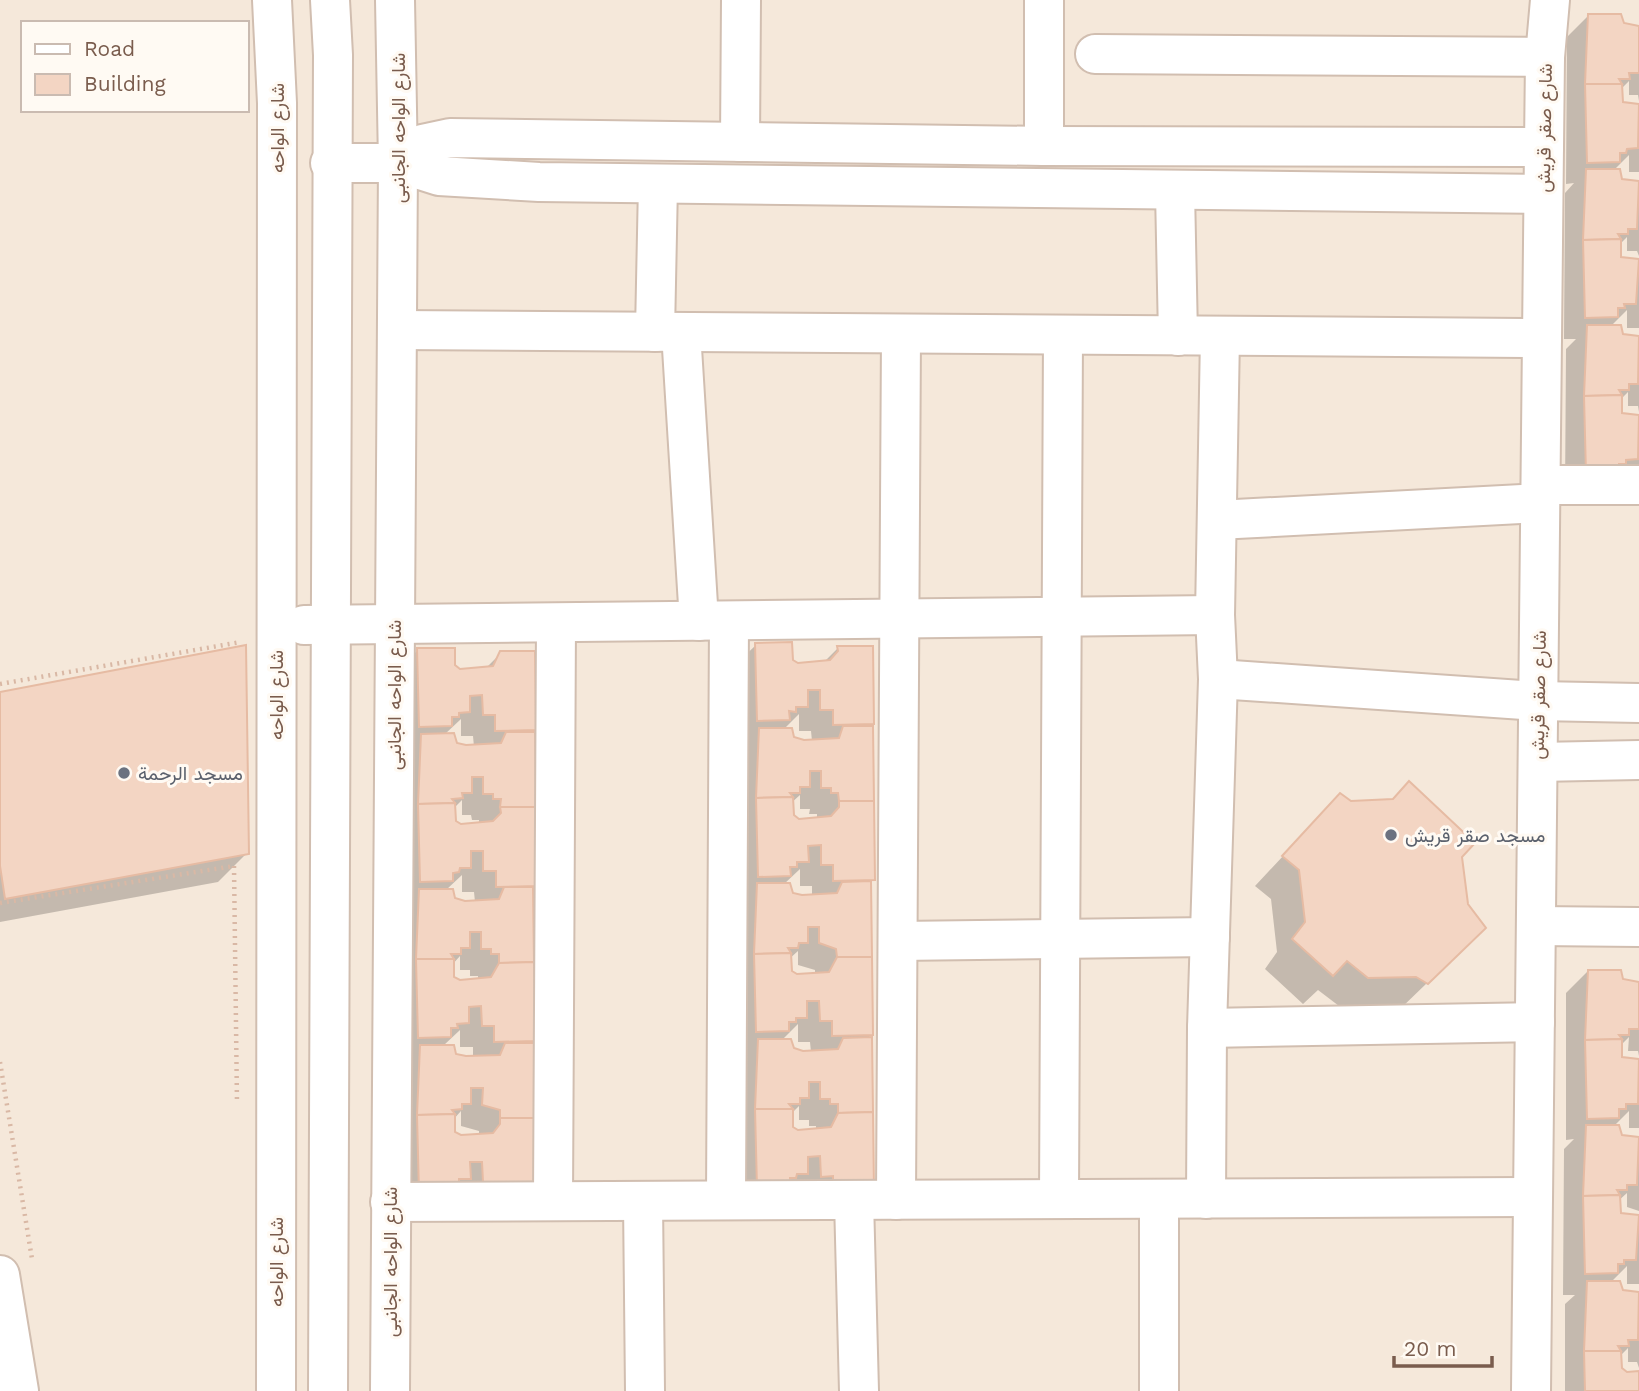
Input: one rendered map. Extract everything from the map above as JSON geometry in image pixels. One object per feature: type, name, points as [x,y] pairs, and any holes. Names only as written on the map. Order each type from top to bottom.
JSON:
[{"type":"street","name":"شارع الواحه","points":[[272,0],[277,103],[276,1391]]},
{"type":"street","points":[[328,1391],[328,625],[333,55],[330,0]]},
{"type":"street","name":"شارع الواحه الجانبى","points":[[390,1391],[398,163],[396,0]]},
{"type":"street","points":[[740,142],[741,0]]},
{"type":"street","points":[[1044,0],[1044,146]]},
{"type":"street","name":"شارع صقر قريش","points":[[1531,1391],[1543,194],[1545,57],[1550,0]]},
{"type":"street","points":[[1095,54],[1545,57]]},
{"type":"street","points":[[398,163],[409,152],[436,139],[1044,146],[1544,147]]},
{"type":"street","points":[[539,182],[540,139]]},
{"type":"street","points":[[330,163],[398,163],[417,172],[439,176],[539,182],[1543,194]]},
{"type":"street","points":[[658,184],[668,332],[714,621],[726,1200]]},
{"type":"street","points":[[1175,191],[1178,336]]},
{"type":"street","points":[[397,330],[1542,338]]},
{"type":"street","points":[[896,1200],[901,334]]},
{"type":"street","points":[[1059,1199],[1063,335]]},
{"type":"street","points":[[1206,1199],[1207,1028],[1218,680],[1216,615],[1220,336]]},
{"type":"street","points":[[1217,520],[1639,485]]},
{"type":"street","points":[[276,631],[328,625],[1216,615]]},
{"type":"street","points":[[553,1201],[556,622]]},
{"type":"street","points":[[1218,680],[1538,701],[1639,703]]},
{"type":"street","points":[[1538,762],[1639,760]]},
{"type":"street","points":[[1536,926],[1639,926]]},
{"type":"street","points":[[898,941],[1210,937]]},
{"type":"street","points":[[1207,1028],[1535,1023]]},
{"type":"street","points":[[390,1202],[1533,1197]]},
{"type":"street","points":[[1159,1199],[1159,1391]]},
{"type":"street","points":[[854,1200],[859,1391]]},
{"type":"street","points":[[643,1201],[645,1391]]},
{"type":"street","points":[[17,1271],[19,1391]]},
{"type":"path","points":[[0,684],[276,631]]},
{"type":"path","points":[[0,903],[276,859]]},
{"type":"path","points":[[234,866],[237,1107]]},
{"type":"path","points":[[0,1062],[17,1271]]},
{"type":"shaded area","points":[[0,0],[1639,0],[1639,1391],[0,1391]]},
{"type":"building","points":[[1588,14],[1621,14],[1624,23],[1639,26],[1639,73],[1629,73],[1630,79],[1619,79],[1622,84],[1585,84]]},
{"type":"building","points":[[1585,84],[1622,84],[1623,102],[1639,104],[1638,148],[1620,153],[1620,162],[1587,163]]},
{"type":"building","points":[[1586,169],[1620,169],[1622,179],[1639,181],[1637,229],[1628,229],[1628,234],[1618,234],[1621,239],[1583,240]]},
{"type":"building","points":[[1621,239],[1621,257],[1639,259],[1636,304],[1624,304],[1625,308],[1618,308],[1618,317],[1585,318],[1583,240]]},
{"type":"building","points":[[1587,325],[1621,325],[1623,334],[1639,336],[1638,384],[1629,384],[1629,390],[1619,390],[1622,395],[1584,396]]},
{"type":"building","points":[[1622,395],[1622,413],[1639,415],[1638,459],[1619,464],[1619,473],[1586,474],[1584,396]]},
{"type":"building","points":[[792,642],[793,660],[798,663],[830,660],[838,651],[837,646],[873,646],[874,724],[833,725],[833,710],[820,710],[820,690],[808,690],[808,707],[796,707],[796,712],[789,711],[790,720],[757,721],[755,643]]},
{"type":"building","name":"مسجد الرحمة","points":[[246,645],[249,854],[5,899],[0,866],[0,692]]},
{"type":"building","points":[[417,648],[455,648],[455,665],[460,669],[493,666],[500,651],[535,651],[536,730],[495,731],[495,715],[483,715],[482,695],[470,696],[470,712],[452,717],[452,726],[419,727]]},
{"type":"building","points":[[843,726],[873,726],[874,801],[839,801],[838,793],[831,793],[831,788],[821,788],[821,771],[810,771],[810,787],[800,787],[800,793],[790,793],[793,797],[756,798],[759,728],[792,728],[794,737],[804,740],[839,738]]},
{"type":"building","points":[[506,732],[535,732],[536,807],[500,807],[501,799],[493,799],[493,794],[483,794],[483,777],[472,777],[472,793],[462,793],[463,798],[452,799],[455,803],[418,804],[421,734],[454,733],[457,743],[466,745],[501,743]]},
{"type":"building","points":[[1409,781],[1475,843],[1462,857],[1468,904],[1486,928],[1428,984],[1416,977],[1368,978],[1347,961],[1333,976],[1292,939],[1305,922],[1299,870],[1282,856],[1340,793],[1351,801],[1393,799]]},
{"type":"building","points":[[793,797],[794,815],[799,819],[831,816],[839,807],[839,801],[874,801],[875,880],[833,881],[833,865],[821,865],[821,845],[808,846],[809,862],[797,862],[797,867],[790,867],[791,876],[758,877],[756,798]]},
{"type":"building","points":[[455,803],[456,821],[461,824],[493,821],[501,813],[500,807],[536,807],[537,886],[496,887],[496,871],[483,871],[483,851],[471,851],[471,868],[460,868],[459,872],[453,873],[453,881],[420,882],[418,804]]},
{"type":"building","points":[[871,881],[872,957],[837,957],[836,949],[819,943],[819,927],[808,927],[808,943],[799,943],[798,948],[788,948],[791,953],[754,954],[757,883],[790,883],[793,893],[802,895],[837,893],[842,882]]},
{"type":"building","points":[[504,887],[533,887],[534,962],[499,963],[499,954],[491,954],[491,949],[481,949],[481,932],[470,932],[470,948],[461,948],[461,954],[451,954],[454,959],[416,959],[419,889],[453,889],[455,898],[465,901],[499,899]]},
{"type":"building","points":[[791,953],[792,971],[797,974],[829,972],[837,957],[872,957],[873,1035],[832,1036],[832,1021],[820,1021],[819,1001],[807,1001],[807,1018],[796,1018],[796,1022],[789,1022],[789,1031],[756,1032],[754,954]]},
{"type":"building","points":[[416,959],[454,959],[454,977],[460,980],[491,977],[499,963],[534,962],[535,1041],[494,1042],[494,1026],[482,1026],[481,1006],[469,1007],[469,1023],[457,1024],[458,1028],[451,1028],[451,1037],[418,1038]]},
{"type":"building","points":[[1588,970],[1621,970],[1623,979],[1639,982],[1639,1029],[1629,1029],[1629,1035],[1619,1035],[1622,1039],[1585,1040]]},
{"type":"building","points":[[872,1037],[873,1112],[838,1113],[838,1104],[830,1104],[830,1099],[820,1099],[820,1082],[809,1082],[809,1098],[800,1098],[800,1104],[789,1104],[793,1109],[755,1109],[758,1039],[791,1039],[794,1048],[803,1051],[838,1049],[843,1038]]},
{"type":"building","points":[[1622,1039],[1622,1057],[1639,1059],[1638,1104],[1626,1104],[1626,1109],[1619,1109],[1619,1118],[1587,1119],[1585,1040]]},
{"type":"building","points":[[505,1043],[535,1043],[535,1118],[500,1118],[500,1110],[482,1105],[483,1088],[471,1088],[471,1104],[462,1104],[462,1109],[452,1110],[455,1114],[417,1115],[420,1045],[454,1045],[456,1054],[466,1056],[500,1055]]},
{"type":"building","points":[[755,1109],[793,1109],[793,1127],[798,1130],[831,1127],[838,1113],[873,1112],[874,1191],[833,1192],[833,1176],[821,1177],[820,1156],[808,1157],[808,1174],[797,1174],[796,1178],[790,1178],[790,1187],[757,1188]]},
{"type":"building","points":[[455,1114],[455,1132],[461,1135],[493,1133],[500,1124],[500,1118],[535,1118],[537,1197],[495,1197],[495,1182],[483,1182],[482,1162],[470,1162],[471,1179],[459,1179],[459,1184],[419,1193],[417,1115]]},
{"type":"building","points":[[1586,1125],[1619,1125],[1622,1135],[1639,1137],[1637,1185],[1627,1185],[1627,1190],[1617,1190],[1620,1195],[1583,1196]]},
{"type":"building","points":[[1620,1195],[1621,1213],[1639,1215],[1636,1260],[1624,1260],[1624,1264],[1618,1264],[1618,1273],[1585,1274],[1583,1196]]},
{"type":"building","points":[[1587,1281],[1620,1281],[1623,1290],[1639,1292],[1638,1340],[1628,1340],[1629,1346],[1618,1346],[1621,1351],[1584,1351]]},
{"type":"building","points":[[1584,1351],[1621,1351],[1622,1368],[1627,1372],[1639,1371],[1639,1391],[1585,1391]]},
{"type":"place","name":"مسجد الرحمة","points":[[124,773]]},
{"type":"place","name":"مسجد صقر قريش","points":[[1391,835]]}]
